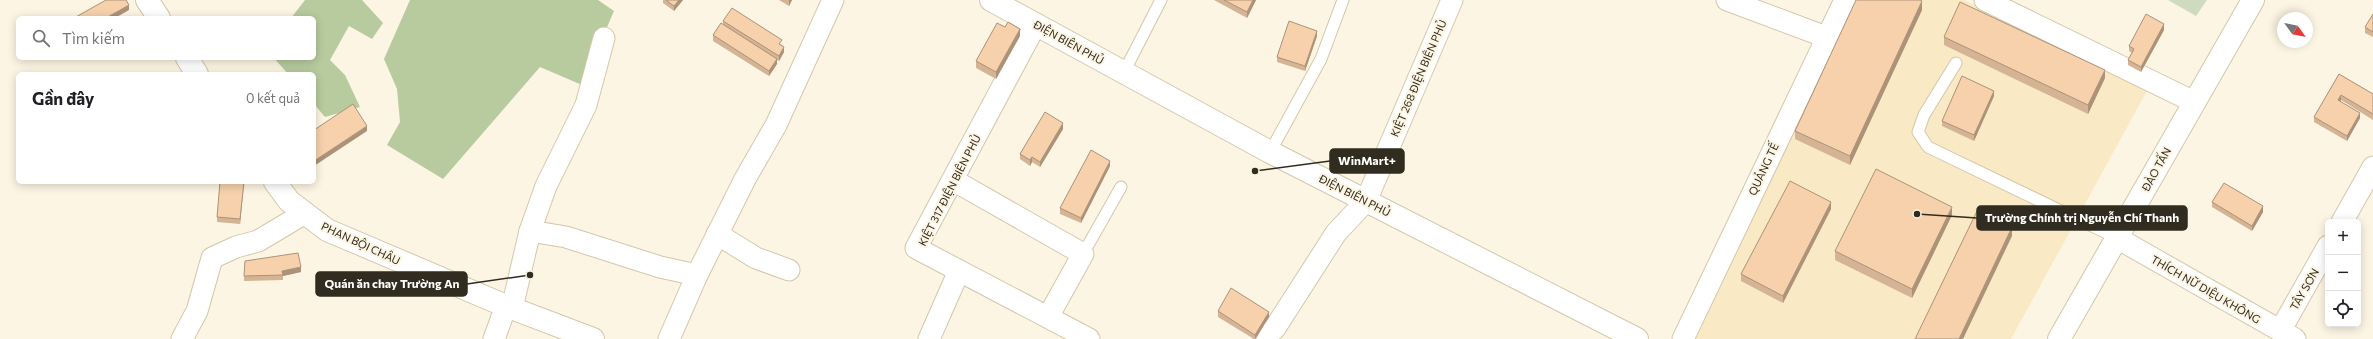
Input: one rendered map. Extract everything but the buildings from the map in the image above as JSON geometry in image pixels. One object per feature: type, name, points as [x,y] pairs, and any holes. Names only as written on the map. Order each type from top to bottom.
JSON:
[{"type":"street","points":[[147,0],[158,16]]},
{"type":"street","points":[[669,339],[697,274],[717,234],[776,125],[833,0]]},
{"type":"street","name":"ĐIỆN BIÊN PHỦ","points":[[991,0],[1270,152],[1637,339]]},
{"type":"street","name":"KIỆT 268 ĐIỆN BIÊN PHỦ","points":[[1264,339],[1275,328],[1336,233],[1366,201],[1452,0]]},
{"type":"street","points":[[1727,0],[1826,38]]},
{"type":"street","name":"QUẢNG TẾ","points":[[1683,339],[1844,0]]},
{"type":"street","points":[[1985,0],[2194,102]]},
{"type":"street","name":"ĐÀO TẤN","points":[[2059,339],[2253,0]]},
{"type":"street","name":"KIỆT 317 ĐIỆN BIÊN PHỦ","points":[[1036,24],[916,248],[1089,339]]},
{"type":"street","points":[[494,339],[509,307],[530,231],[546,186],[586,105],[604,38]]},
{"type":"street","points":[[188,60],[196,72]]},
{"type":"street","points":[[2344,219],[2373,166]]},
{"type":"street","points":[[953,180],[1083,254],[1048,317]]},
{"type":"street","name":"PHAN BỘI CHÂU","points":[[276,184],[289,201],[326,230],[509,307],[594,339]]},
{"type":"street","points":[[182,339],[198,311],[212,258],[236,247],[258,241],[305,214]]},
{"type":"street","points":[[530,231],[566,237],[660,267],[697,274]]},
{"type":"street","points":[[717,234],[756,258],[789,270]]},
{"type":"street","name":"THÍCH NỮ DIỆU KHÔNG","points":[[2117,238],[2287,335]]},
{"type":"street","name":"TÂY SƠN","points":[[2287,335],[2325,253]]},
{"type":"street","points":[[929,339],[959,271]]},
{"type":"lane","points":[[1124,72],[1161,0]]},
{"type":"lane","points":[[1270,152],[1321,59],[1343,0]]},
{"type":"lane","points":[[1956,63],[1924,115],[1918,132],[1928,147],[2117,238]]},
{"type":"lane","points":[[1083,254],[1121,187]]},
{"type":"shaded area","points":[[1855,0],[1964,0],[2148,89],[2011,339],[1696,339]]},
{"type":"green space","points":[[305,0],[362,0],[383,23],[372,39],[349,26],[330,60],[345,75],[360,107],[325,117],[316,106],[316,72],[286,72],[276,60],[316,60],[316,16],[293,16]]},
{"type":"green space","points":[[410,0],[598,0],[614,11],[582,85],[540,67],[443,179],[387,145],[400,122],[397,89],[384,59]]},
{"type":"green space","points":[[2168,0],[2207,0],[2196,16]]},
{"type":"place","name":"WinMart+","points":[[1255,171]]},
{"type":"place","name":"Trường Chính trị Nguyễn Chí Thanh","points":[[1917,214]]},
{"type":"place","name":"Quán ăn chay Trường An","points":[[530,275]]}]
